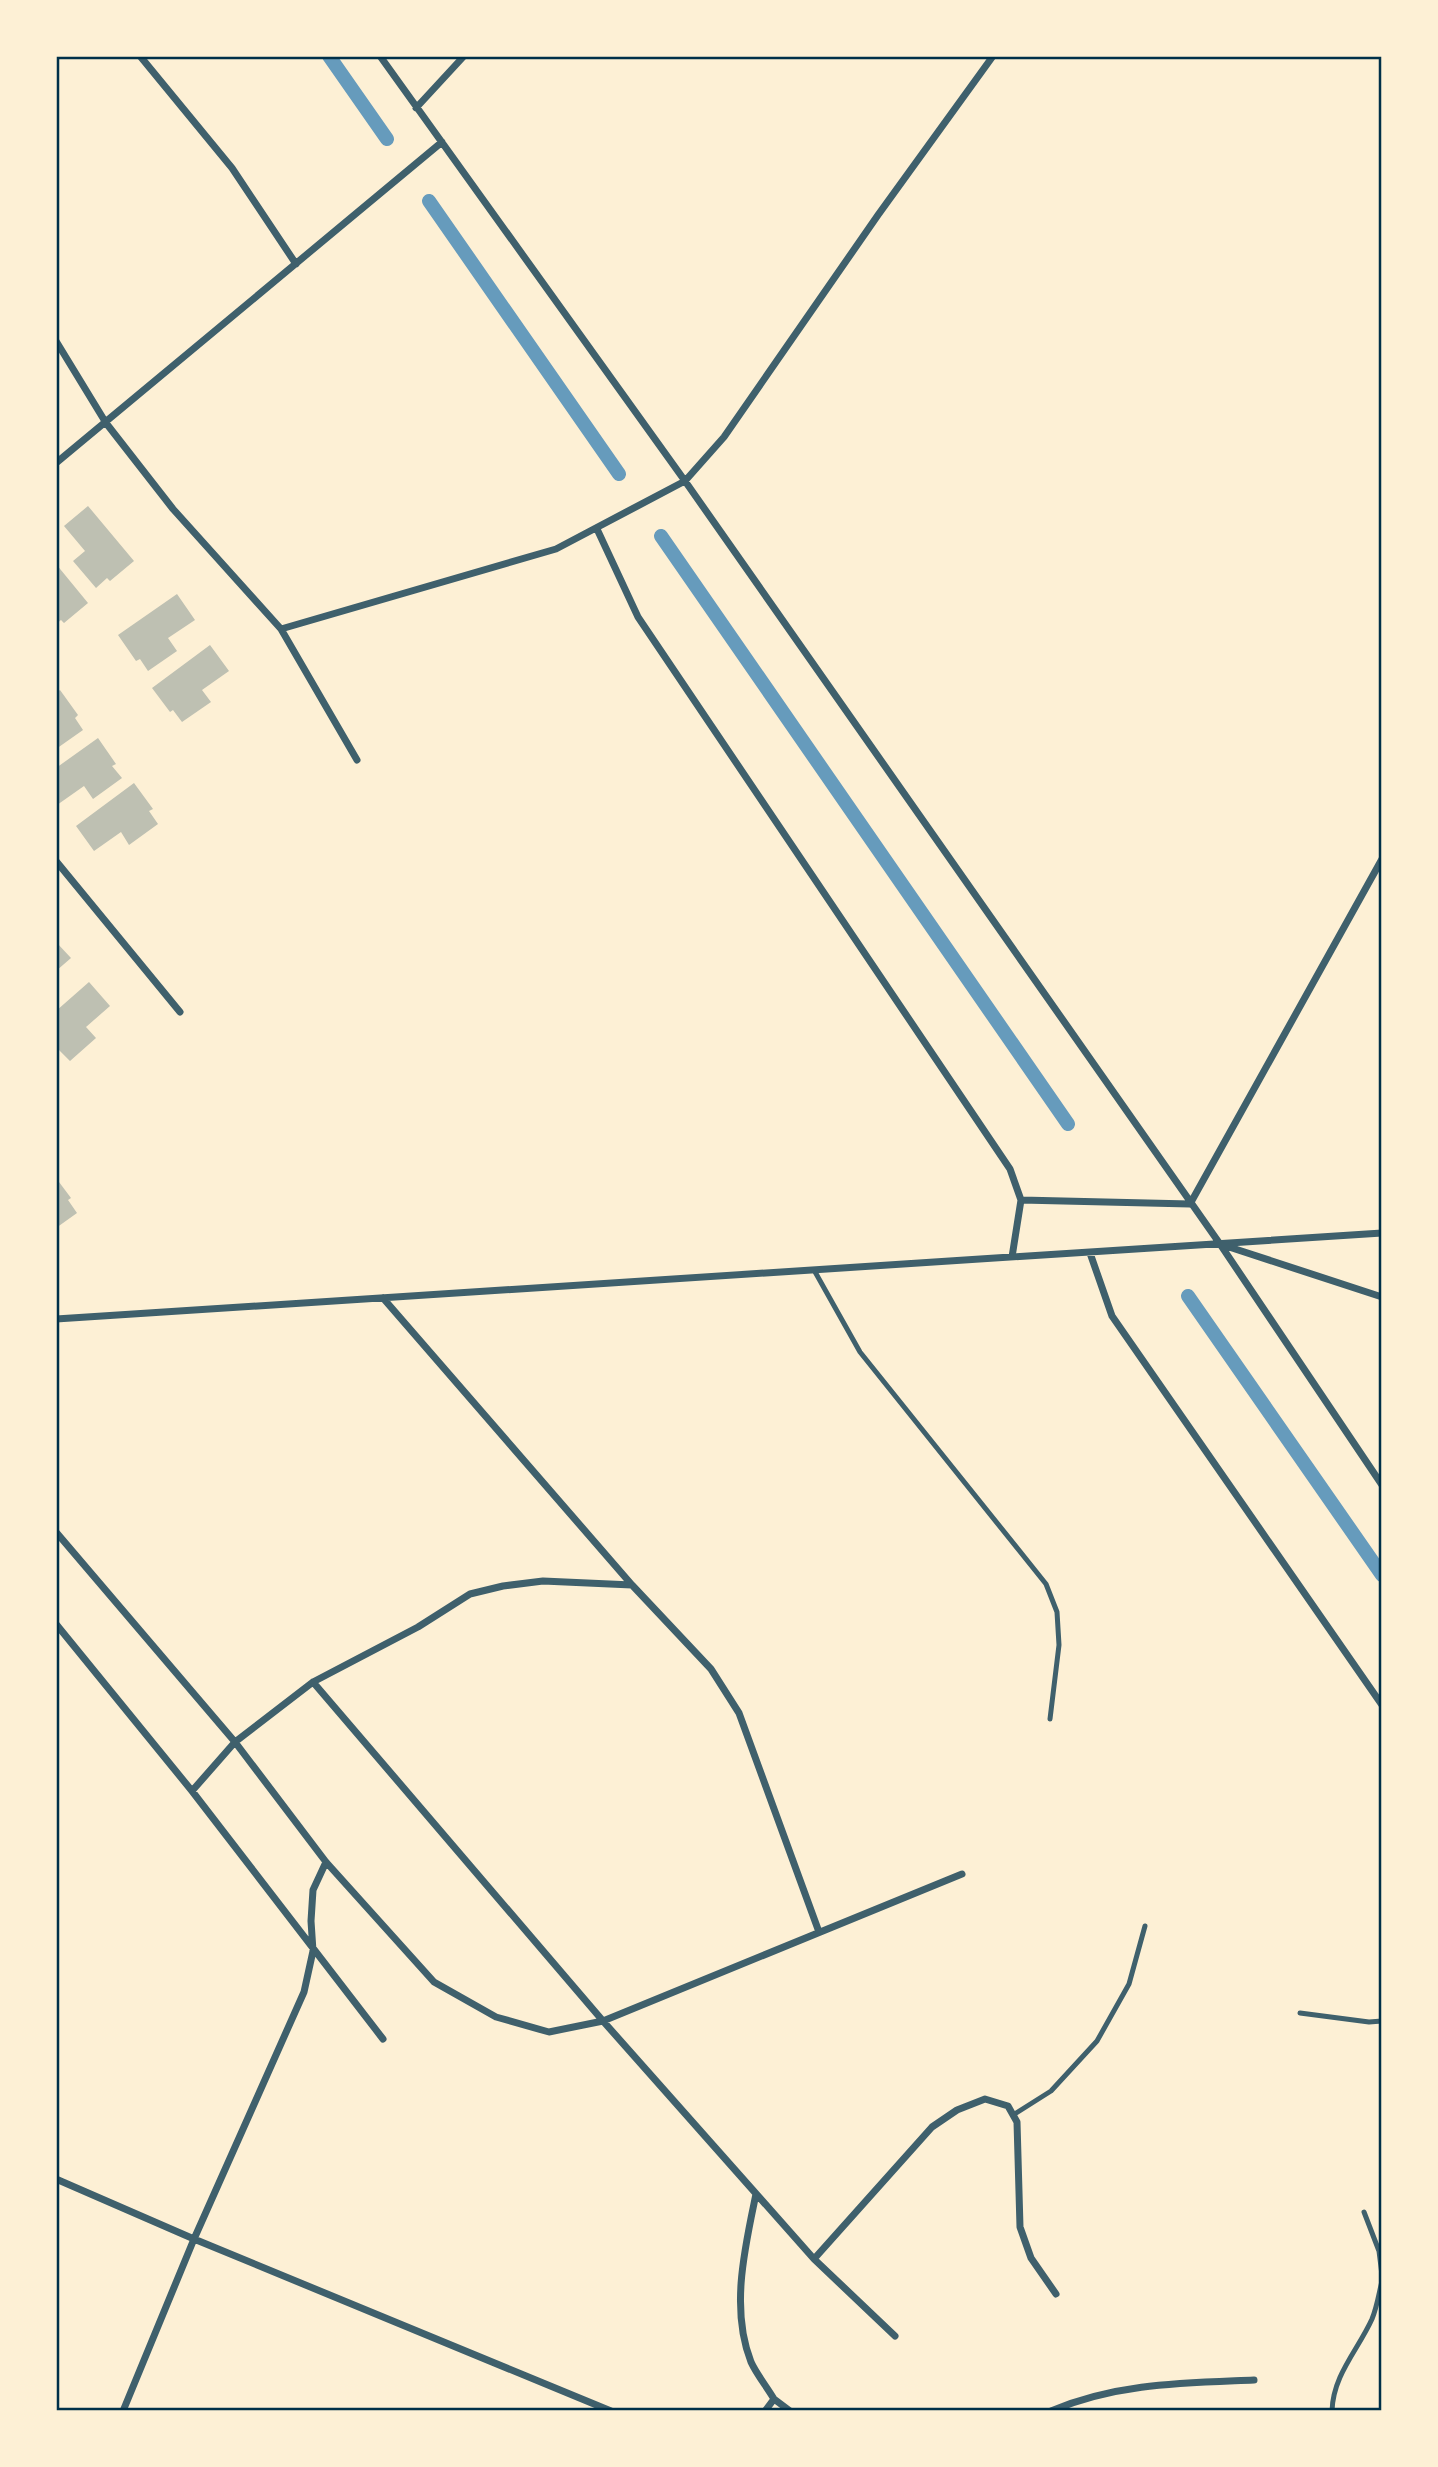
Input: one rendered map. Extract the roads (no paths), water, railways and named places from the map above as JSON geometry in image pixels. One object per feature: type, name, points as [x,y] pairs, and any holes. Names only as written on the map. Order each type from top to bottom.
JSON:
[{"type":"street","points":[[140,56],[232,168],[296,264]]},
{"type":"street","points":[[380,56],[685,481],[1220,1244],[1382,1485]]},
{"type":"street","points":[[416,108],[464,56]]},
{"type":"street","points":[[281,629],[556,548],[685,481],[724,438],[878,215],[993,56]]},
{"type":"street","points":[[56,463],[442,142]]},
{"type":"street","points":[[56,341],[106,423],[173,509],[281,629],[357,760]]},
{"type":"street","points":[[597,529],[638,617],[1010,1169],[1021,1200],[1012,1257]]},
{"type":"street","points":[[1190,1203],[1382,859]]},
{"type":"street","points":[[56,861],[180,1012]]},
{"type":"street","points":[[1021,1200],[1190,1203]]},
{"type":"street","points":[[56,1319],[1382,1233]]},
{"type":"street","points":[[1220,1244],[1382,1297]]},
{"type":"street","points":[[1090,1253],[1112,1316],[1382,1705]]},
{"type":"street","points":[[383,1298],[632,1585],[710,1669],[739,1713],[820,1932]]},
{"type":"street","points":[[56,1532],[235,1742],[326,1861],[434,1982],[496,2017],[549,2032],[603,2021],[962,1874]]},
{"type":"street","points":[[192,1791],[235,1742],[313,1682],[418,1627],[470,1594],[543,1581],[632,1585]]},
{"type":"street","points":[[56,1623],[192,1791],[383,2039]]},
{"type":"street","points":[[313,1682],[603,2021],[756,2194],[814,2259],[895,2336]]},
{"type":"street","points":[[123,2411],[194,2239],[304,1992],[313,1951],[313,1889],[326,1861]]},
{"type":"street","points":[[814,2259],[932,2127],[957,2110],[985,2099],[1008,2106],[1017,2122],[1020,2227],[1031,2258],[1056,2294]]},
{"type":"street","points":[[56,2179],[194,2239],[611,2411]]},
{"type":"street","points":[[756,2194],[742,2263],[743,2325],[751,2362],[774,2399],[790,2411]]},
{"type":"street","points":[[1051,2411],[1075,2401],[1151,2384],[1254,2380]]},
{"type":"street","points":[[765,2411],[774,2399]]},
{"type":"lane","points":[[814,1270],[860,1352],[1046,1584],[1057,1612],[1059,1645],[1050,1719]]},
{"type":"lane","points":[[1013,2115],[1051,2091],[1097,2041],[1129,1984],[1145,1926]]},
{"type":"lane","points":[[1300,2013],[1369,2022],[1382,2021]]},
{"type":"lane","points":[[1364,2212],[1379,2251],[1382,2274]]},
{"type":"lane","points":[[1332,2411],[1340,2375],[1372,2318],[1382,2281]]},
{"type":"waterway","points":[[329,56],[387,139]]},
{"type":"waterway","points":[[429,201],[619,474]]},
{"type":"waterway","points":[[661,536],[1068,1124]]},
{"type":"waterway","points":[[1188,1296],[1382,1575]]}]
